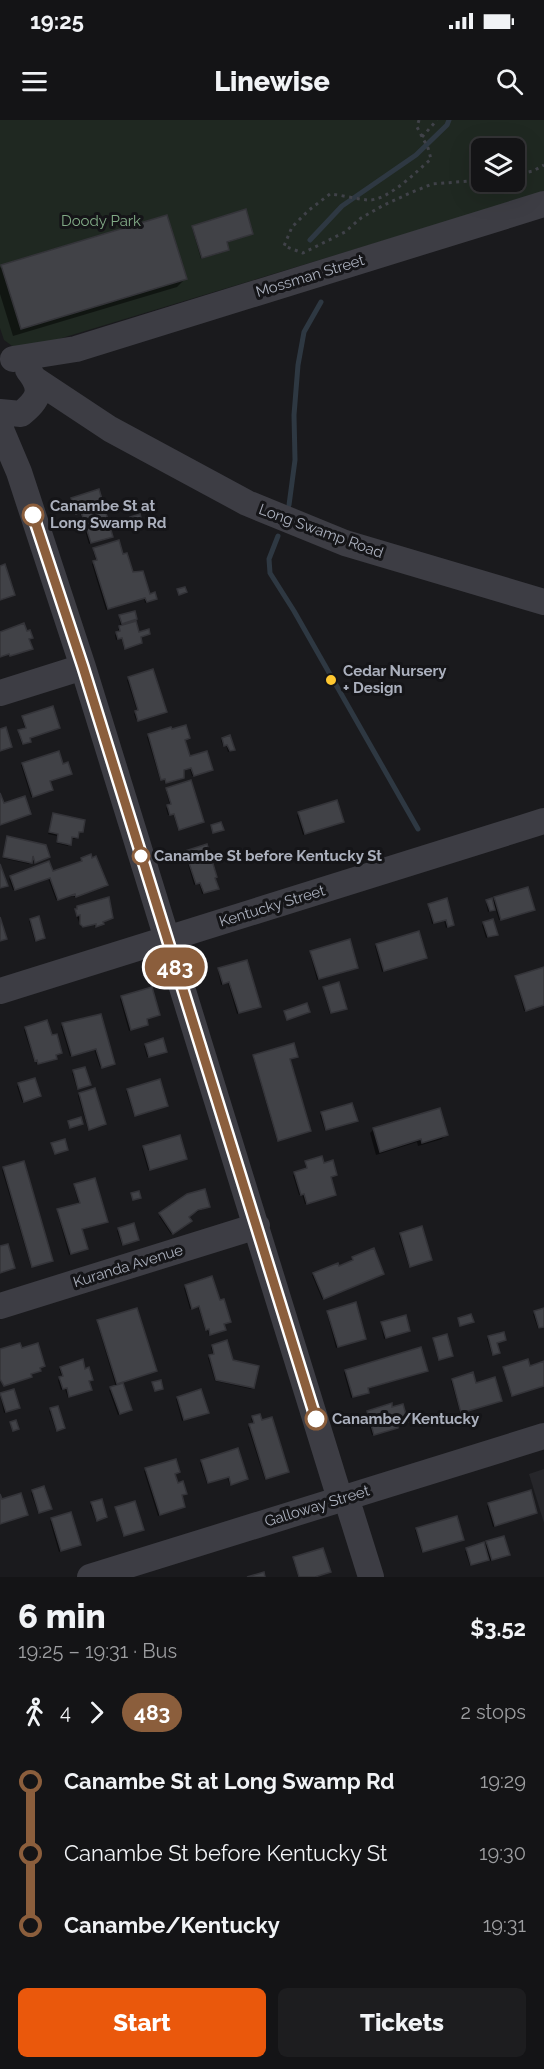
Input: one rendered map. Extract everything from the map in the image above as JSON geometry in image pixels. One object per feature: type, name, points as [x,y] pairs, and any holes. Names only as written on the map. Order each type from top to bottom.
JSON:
[{"type":"street","name":"Mossman Street","points":[[14,383],[76,349],[544,204]]},
{"type":"street","name":"Long Swamp Road","points":[[14,383],[111,429],[247,503],[334,539],[544,602]]},
{"type":"street","points":[[14,383],[19,472],[83,667],[166,939],[343,1498],[371,1577]]},
{"type":"street","points":[[0,693],[83,667]]},
{"type":"street","name":"Kentucky Street","points":[[0,991],[544,821]]},
{"type":"street","name":"Kuranda Avenue","points":[[0,1306],[257,1226]]},
{"type":"street","name":"Galloway Street","points":[[90,1577],[544,1436]]},
{"type":"path","points":[[419,120],[417,127],[431,159],[404,183],[383,196],[369,200],[330,194],[292,227],[284,246],[303,253],[345,232],[361,218],[384,205],[410,193],[432,184],[471,181]]},
{"type":"path","points":[[422,137],[437,120]]},
{"type":"path","points":[[525,173],[544,165]]},
{"type":"shaded area","points":[[544,1469],[544,1523],[529,1474]]},
{"type":"green space","name":"Doody Park","points":[[0,120],[544,120],[544,192],[19,351],[4,340],[0,328]]},
{"type":"building","points":[[246,209],[253,234],[227,242],[229,250],[202,258],[192,226]]},
{"type":"building","points":[[167,215],[187,279],[21,329],[1,265]]},
{"type":"building","points":[[99,489],[113,537],[91,543],[81,512],[76,514],[71,498]]},
{"type":"building","points":[[140,514],[143,525],[133,528],[130,517]]},
{"type":"building","points":[[119,540],[123,554],[127,553],[133,572],[143,571],[150,594],[155,592],[157,599],[147,602],[145,598],[108,609],[93,561],[97,560],[93,548]]},
{"type":"building","points":[[5,564],[15,595],[0,600],[0,566]]},
{"type":"building","points":[[185,587],[187,592],[179,595],[177,589]]},
{"type":"building","points":[[135,611],[137,619],[122,624],[119,615]]},
{"type":"building","points":[[136,621],[139,632],[149,629],[150,634],[141,637],[142,643],[125,649],[122,638],[118,639],[116,632],[120,631],[119,626]]},
{"type":"building","points":[[24,623],[33,638],[29,639],[33,649],[0,657],[0,632]]},
{"type":"building","points":[[153,669],[167,712],[138,721],[135,711],[138,710],[128,677]]},
{"type":"building","points":[[53,706],[60,728],[30,738],[31,742],[23,744],[18,730],[26,728],[22,716]]},
{"type":"building","points":[[186,725],[190,738],[185,740],[190,756],[207,751],[213,770],[194,776],[191,768],[184,770],[184,778],[166,783],[165,779],[161,780],[148,734]]},
{"type":"building","points":[[6,727],[12,747],[0,751],[0,729]]},
{"type":"building","points":[[230,735],[235,750],[230,751],[227,745],[224,746],[222,738]]},
{"type":"building","points":[[59,751],[63,764],[68,762],[72,774],[50,781],[53,790],[33,797],[22,763]]},
{"type":"building","points":[[191,780],[204,822],[179,830],[174,814],[170,815],[167,805],[171,804],[166,788]]},
{"type":"building","points":[[0,793],[4,803],[25,796],[31,814],[0,825]]},
{"type":"building","points":[[337,800],[344,822],[305,834],[298,812]]},
{"type":"building","points":[[53,813],[85,820],[83,832],[79,832],[78,838],[72,837],[71,845],[57,842],[58,834],[49,832]]},
{"type":"building","points":[[221,822],[224,830],[213,833],[211,825]]},
{"type":"building","points":[[7,836],[46,845],[50,857],[35,863],[33,856],[32,863],[3,857]]},
{"type":"building","points":[[207,844],[219,889],[204,893],[200,883],[196,884],[185,851]]},
{"type":"building","points":[[91,854],[92,858],[96,856],[108,885],[76,897],[75,894],[58,900],[50,878],[15,890],[10,876],[49,861],[53,871],[82,861],[81,858]]},
{"type":"building","points":[[0,864],[8,886],[0,888]]},
{"type":"building","points":[[528,887],[535,910],[501,920],[494,897]]},
{"type":"building","points":[[109,897],[113,918],[96,927],[96,924],[83,927],[80,924],[80,915],[77,916],[75,909],[77,906]]},
{"type":"building","points":[[447,898],[454,925],[448,927],[446,920],[434,923],[428,904]]},
{"type":"building","points":[[492,898],[495,910],[490,911],[486,900]]},
{"type":"building","points":[[39,916],[45,938],[36,941],[30,919]]},
{"type":"building","points":[[0,917],[7,939],[0,941]]},
{"type":"building","points":[[493,919],[498,935],[488,937],[483,922]]},
{"type":"building","points":[[419,931],[427,958],[384,971],[376,944]]},
{"type":"building","points":[[350,939],[358,968],[319,979],[310,951]]},
{"type":"building","points":[[247,960],[261,1007],[239,1013],[229,982],[223,984],[218,968]]},
{"type":"building","points":[[544,967],[544,1005],[526,1011],[515,976]]},
{"type":"building","points":[[339,982],[347,1009],[331,1013],[323,987]]},
{"type":"building","points":[[152,987],[160,1015],[147,1019],[148,1025],[131,1030],[121,996]]},
{"type":"building","points":[[307,1003],[310,1012],[287,1020],[284,1011]]},
{"type":"building","points":[[101,1014],[115,1064],[102,1068],[96,1049],[72,1056],[62,1023]]},
{"type":"building","points":[[47,1020],[52,1035],[57,1034],[62,1053],[56,1055],[57,1059],[38,1064],[37,1060],[35,1061],[25,1027]]},
{"type":"building","points":[[163,1038],[167,1052],[149,1057],[145,1044]]},
{"type":"building","points":[[294,1043],[298,1057],[290,1059],[311,1131],[278,1141],[253,1055]]},
{"type":"building","points":[[85,1067],[91,1085],[78,1089],[73,1070]]},
{"type":"building","points":[[35,1078],[41,1096],[24,1102],[18,1083]]},
{"type":"building","points":[[160,1079],[168,1106],[135,1116],[127,1089]]},
{"type":"building","points":[[95,1088],[106,1124],[89,1130],[79,1093]]},
{"type":"building","points":[[352,1103],[358,1121],[326,1130],[321,1112]]},
{"type":"building","points":[[440,1108],[448,1135],[422,1143],[421,1139],[380,1152],[373,1128]]},
{"type":"building","points":[[81,1117],[83,1124],[70,1128],[68,1121]]},
{"type":"building","points":[[180,1135],[187,1159],[150,1170],[143,1146]]},
{"type":"building","points":[[65,1139],[68,1150],[55,1154],[51,1143]]},
{"type":"building","points":[[322,1156],[324,1163],[333,1160],[337,1175],[331,1177],[336,1195],[307,1204],[304,1194],[301,1195],[294,1172],[307,1168],[305,1161]]},
{"type":"building","points":[[24,1161],[53,1261],[32,1267],[3,1167]]},
{"type":"building","points":[[95,1178],[108,1222],[82,1229],[88,1249],[71,1254],[57,1209],[80,1203],[74,1184]]},
{"type":"building","points":[[205,1189],[210,1207],[198,1210],[189,1217],[192,1221],[173,1234],[159,1213],[187,1194]]},
{"type":"building","points":[[139,1191],[141,1198],[133,1200],[131,1193]]},
{"type":"building","points":[[134,1223],[139,1240],[123,1245],[118,1228]]},
{"type":"building","points":[[422,1226],[432,1260],[410,1267],[400,1233]]},
{"type":"building","points":[[8,1244],[15,1268],[0,1273],[0,1246]]},
{"type":"building","points":[[374,1248],[384,1274],[324,1299],[313,1273],[338,1263],[339,1266],[353,1260],[352,1257]]},
{"type":"building","points":[[212,1276],[220,1300],[224,1299],[231,1322],[224,1324],[226,1330],[210,1335],[209,1329],[206,1330],[199,1306],[192,1309],[185,1285]]},
{"type":"building","points":[[356,1302],[366,1339],[338,1347],[327,1311]]},
{"type":"building","points":[[137,1308],[157,1371],[117,1384],[97,1320]]},
{"type":"building","points":[[544,1308],[544,1327],[539,1328],[534,1311]]},
{"type":"building","points":[[471,1314],[474,1322],[460,1326],[458,1318]]},
{"type":"building","points":[[406,1315],[410,1331],[386,1338],[381,1322]]},
{"type":"building","points":[[504,1332],[506,1340],[497,1343],[500,1353],[493,1355],[488,1336]]},
{"type":"building","points":[[447,1334],[453,1356],[439,1360],[433,1338]]},
{"type":"building","points":[[227,1340],[233,1360],[259,1366],[254,1388],[216,1380],[209,1355],[214,1354],[212,1345]]},
{"type":"building","points":[[20,1343],[22,1348],[38,1343],[45,1366],[40,1368],[41,1371],[31,1374],[32,1377],[4,1386],[0,1379],[0,1349]]},
{"type":"building","points":[[421,1347],[428,1371],[368,1388],[369,1393],[353,1397],[345,1370]]},
{"type":"building","points":[[83,1359],[85,1369],[89,1367],[93,1380],[89,1381],[92,1390],[69,1397],[67,1388],[63,1389],[59,1377],[63,1376],[60,1367]]},
{"type":"building","points":[[528,1359],[530,1366],[544,1361],[544,1386],[512,1396],[503,1367]]},
{"type":"building","points":[[473,1372],[476,1383],[495,1377],[502,1401],[461,1413],[452,1379]]},
{"type":"building","points":[[161,1380],[163,1389],[155,1391],[152,1382]]},
{"type":"building","points":[[123,1383],[132,1410],[120,1414],[110,1387]]},
{"type":"building","points":[[14,1389],[20,1408],[6,1412],[0,1393]]},
{"type":"building","points":[[201,1389],[209,1413],[184,1420],[177,1397]]},
{"type":"building","points":[[392,1403],[392,1407],[403,1404],[408,1422],[398,1425],[398,1428],[374,1435],[367,1411]]},
{"type":"building","points":[[58,1406],[65,1428],[57,1431],[50,1408]]},
{"type":"building","points":[[260,1414],[262,1420],[272,1417],[289,1472],[266,1479],[249,1424],[254,1423],[252,1416]]},
{"type":"building","points":[[16,1420],[19,1429],[13,1431],[10,1422]]},
{"type":"building","points":[[238,1448],[248,1479],[231,1485],[229,1477],[208,1483],[201,1460]]},
{"type":"building","points":[[176,1459],[180,1472],[175,1474],[178,1483],[183,1481],[187,1494],[182,1495],[185,1507],[160,1515],[145,1468]]},
{"type":"building","points":[[44,1486],[52,1509],[39,1513],[32,1490]]},
{"type":"building","points":[[531,1490],[537,1513],[495,1526],[488,1503]]},
{"type":"building","points":[[21,1493],[28,1515],[0,1524],[0,1494],[2,1499]]},
{"type":"building","points":[[102,1499],[107,1517],[97,1521],[91,1502]]},
{"type":"building","points":[[135,1501],[144,1530],[124,1536],[115,1507]]},
{"type":"building","points":[[71,1512],[81,1545],[61,1551],[51,1518]]},
{"type":"building","points":[[457,1516],[464,1540],[423,1552],[416,1528]]},
{"type":"building","points":[[504,1536],[510,1555],[492,1560],[486,1541]]},
{"type":"building","points":[[484,1542],[489,1560],[471,1565],[466,1548]]},
{"type":"building","points":[[323,1548],[331,1572],[315,1577],[299,1577],[293,1557]]},
{"type":"building","points":[[264,1572],[265,1577],[247,1577]]},
{"type":"waterway","points":[[310,240],[342,206],[416,155],[447,125],[449,120]]},
{"type":"waterway","points":[[289,505],[295,460],[294,415],[298,365],[304,332],[321,302]]},
{"type":"waterway","points":[[278,536],[269,559],[270,573],[418,829]]},
{"type":"bus line","name":"483","points":[[33,515],[83,667],[316,1419]]},
{"type":"place","name":"Canambe St at Long Swamp Rd","points":[[33,515]]},
{"type":"place","name":"Cedar Nursery + Design","points":[[331,680]]},
{"type":"place","name":"Canambe St before Kentucky St","points":[[141,856]]},
{"type":"place","name":"Canambe/Kentucky","points":[[316,1419]]}]
